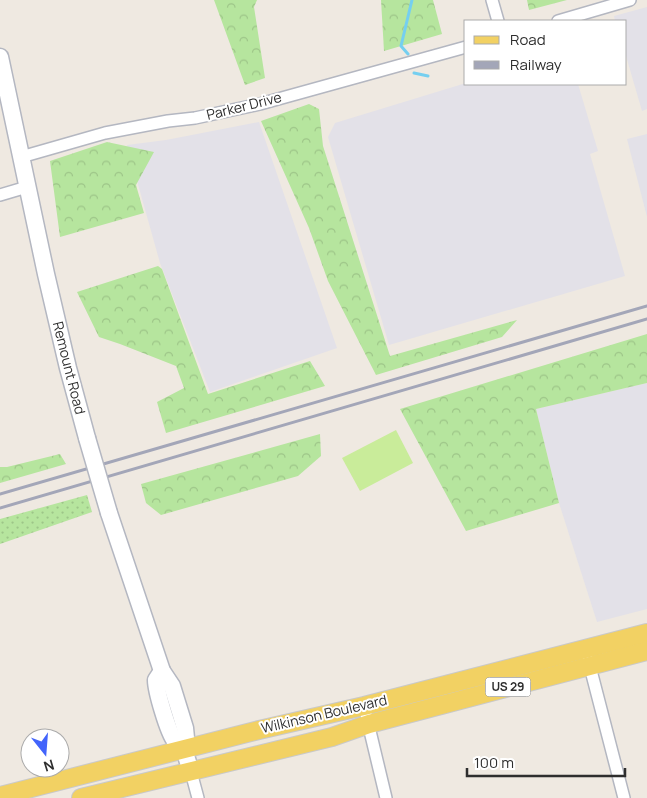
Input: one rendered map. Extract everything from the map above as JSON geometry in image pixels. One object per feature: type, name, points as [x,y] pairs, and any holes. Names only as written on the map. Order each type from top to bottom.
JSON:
[{"type":"main road","name":"Remount Road","points":[[0,57],[48,283],[87,438],[109,513],[162,671],[172,686],[185,728],[184,749],[191,772]]},
{"type":"main road","name":"Wilkinson Boulevard","points":[[81,798],[114,794],[191,772],[332,737],[588,657],[647,633]]},
{"type":"main road","name":"Wilkinson Boulevard","points":[[0,796],[330,713],[588,657],[647,651]]},
{"type":"street","points":[[492,0],[498,20]]},
{"type":"street","points":[[561,20],[630,0]]},
{"type":"street","name":"Parker Drive","points":[[21,157],[105,133],[168,121],[196,118],[260,104],[464,48]]},
{"type":"street","points":[[0,195],[27,187]]},
{"type":"street","points":[[588,657],[624,798]]},
{"type":"street","points":[[364,706],[386,798]]},
{"type":"street","name":"Remount Road","points":[[191,772],[198,798]]},
{"type":"shaded area","points":[[647,7],[647,109],[642,111],[627,59],[627,20],[615,20],[614,16]]},
{"type":"shaded area","points":[[464,84],[578,85],[598,151],[590,154],[625,276],[389,345],[328,137],[335,123]]},
{"type":"shaded area","points":[[259,122],[337,348],[210,392],[160,263],[127,145],[166,140]]},
{"type":"shaded area","points":[[647,134],[647,217],[627,139]]},
{"type":"shaded area","points":[[647,383],[647,609],[597,622],[559,503],[536,409]]},
{"type":"green space","points":[[214,0],[257,0],[254,7],[265,78],[245,85]]},
{"type":"green space","points":[[381,0],[433,0],[442,34],[384,51]]},
{"type":"green space","points":[[527,0],[567,0],[529,10]]},
{"type":"green space","points":[[309,104],[319,109],[323,146],[390,356],[517,320],[502,337],[376,375],[328,281],[309,228],[261,121]]},
{"type":"green space","points":[[107,142],[154,152],[136,185],[144,213],[60,237],[50,161]]},
{"type":"green space","points":[[158,266],[162,269],[208,394],[310,361],[325,386],[166,433],[157,402],[184,388],[176,366],[99,337],[77,292]]},
{"type":"green space","points":[[647,334],[647,383],[536,409],[559,503],[466,531],[400,409]]},
{"type":"green space","points":[[396,430],[413,463],[360,491],[342,458]]},
{"type":"green space","points":[[320,434],[321,456],[298,476],[161,515],[146,503],[141,484]]},
{"type":"green space","points":[[60,454],[66,464],[0,483],[0,467]]},
{"type":"green space","points":[[87,495],[92,512],[0,544],[0,519]]},
{"type":"waterway","points":[[408,54],[401,46],[412,0]]},
{"type":"waterway","points":[[414,73],[428,76]]},
{"type":"railway","points":[[0,494],[647,306]]},
{"type":"railway","points":[[0,508],[647,319]]}]
